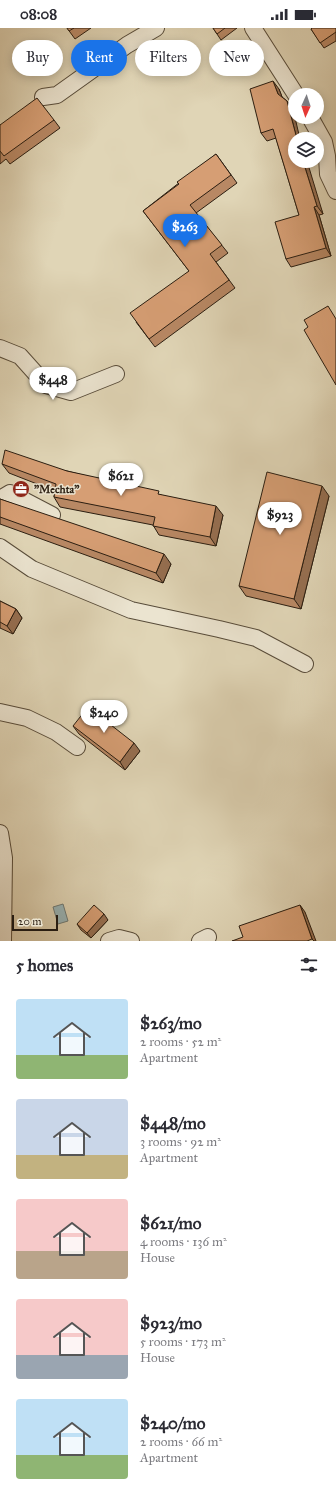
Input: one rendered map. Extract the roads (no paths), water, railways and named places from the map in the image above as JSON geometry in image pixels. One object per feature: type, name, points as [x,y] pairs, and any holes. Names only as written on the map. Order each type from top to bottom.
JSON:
[{"type":"street","points":[[43,97],[57,95],[127,45],[156,28]]},
{"type":"street","points":[[253,28],[292,88]]},
{"type":"street","points":[[314,124],[324,142],[327,156],[328,174],[336,191]]},
{"type":"street","points":[[0,348],[20,356],[46,385],[71,392],[116,374]]},
{"type":"street","points":[[3,491],[52,515]]},
{"type":"street","points":[[0,547],[32,569],[132,610],[256,638],[305,664]]},
{"type":"street","points":[[0,712],[27,718],[56,732],[77,747]]},
{"type":"street","points":[[0,833],[4,858],[3,941]]},
{"type":"street","points":[[109,941],[119,938],[131,941]]},
{"type":"water","points":[[63,904],[68,921],[58,924],[53,907]]},
{"type":"place","name":"\"Mechta\"","points":[[21,489]]}]
